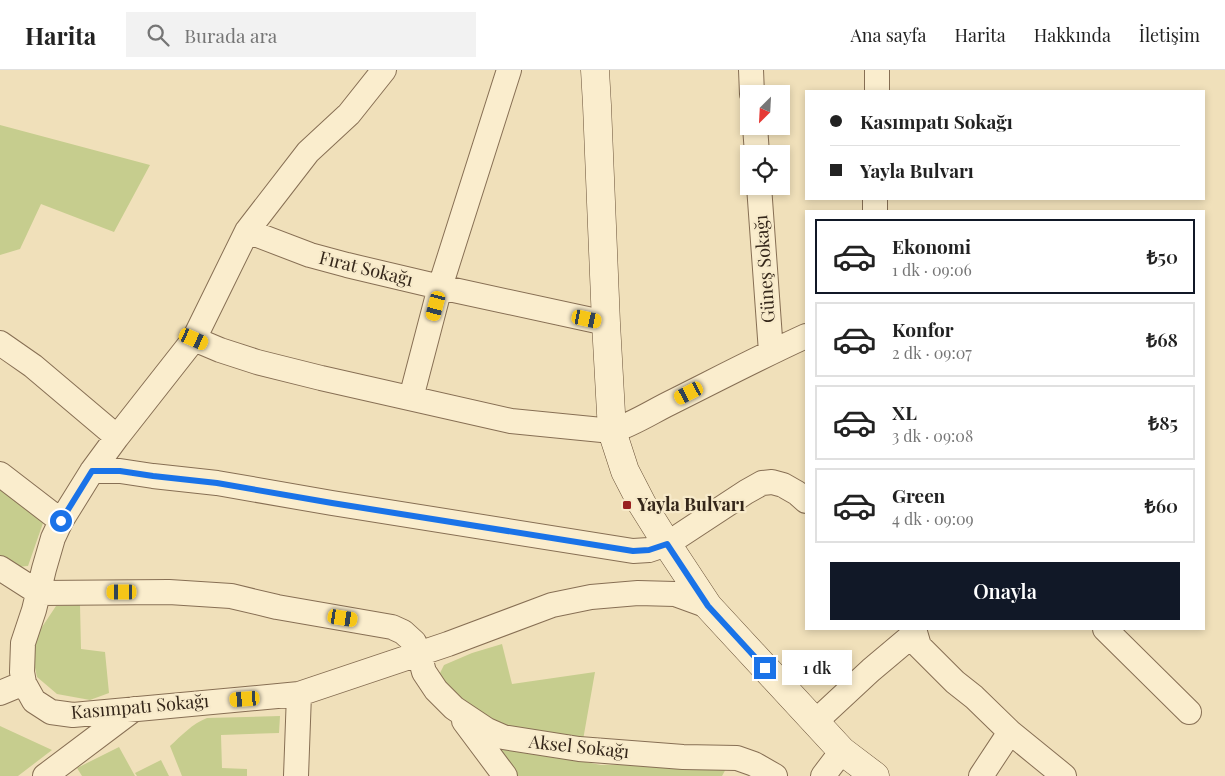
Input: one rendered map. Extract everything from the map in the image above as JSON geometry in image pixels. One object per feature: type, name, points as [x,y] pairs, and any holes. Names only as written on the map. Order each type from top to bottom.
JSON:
[{"type":"main road","points":[[595,70],[612,431],[625,471],[642,504],[708,606],[842,751],[875,776]]},
{"type":"street","points":[[0,693],[24,683],[22,672],[23,643],[39,593],[53,538],[61,521],[92,471],[194,339],[247,231],[308,152],[349,114],[384,70]]},
{"type":"street","points":[[411,398],[440,287],[509,70]]},
{"type":"street","points":[[751,70],[752,85]]},
{"type":"street","points":[[877,70],[877,90]]},
{"type":"street","name":"Güneş Sokağı","points":[[760,195],[771,352]]},
{"type":"street","name":"Fırat Sokağı","points":[[247,231],[310,255],[440,287],[606,322]]},
{"type":"street","points":[[194,339],[256,362],[511,421],[612,431],[624,427],[805,336]]},
{"type":"street","points":[[0,343],[33,366],[117,437]]},
{"type":"street","points":[[92,471],[120,471],[217,483],[633,551],[649,550],[667,544],[762,483],[772,482],[783,485],[805,500]]},
{"type":"street","points":[[0,474],[61,521]]},
{"type":"street","points":[[0,568],[39,593]]},
{"type":"street","name":"Aksel Sokağı","points":[[39,593],[169,592],[232,596],[277,607],[392,627],[403,632],[414,642],[424,672],[436,690],[454,708],[487,730],[503,737],[579,749],[682,757],[737,758],[754,764],[775,776]]},
{"type":"street","name":"Kasımpatı Sokağı","points":[[24,683],[34,701],[51,712],[73,715],[299,694],[448,644],[552,605],[591,597],[638,593],[675,594],[708,606]]},
{"type":"street","points":[[1106,630],[1189,712]]},
{"type":"street","points":[[815,722],[914,631],[919,646],[955,682],[974,697],[1010,732],[1064,776]]},
{"type":"street","points":[[296,776],[299,694]]},
{"type":"street","points":[[454,708],[505,776]]},
{"type":"street","points":[[45,776],[134,709]]},
{"type":"street","points":[[981,776],[1010,732]]},
{"type":"street","points":[[823,776],[842,751]]},
{"type":"green space","points":[[0,125],[150,165],[114,232],[41,204],[20,249],[0,255]]},
{"type":"green space","points":[[0,483],[39,513],[43,523],[28,566],[17,567],[0,556]]},
{"type":"green space","points":[[80,605],[81,649],[105,652],[109,693],[90,700],[57,694],[37,677],[32,653],[40,630],[56,606]]},
{"type":"green space","points":[[502,644],[512,684],[595,672],[583,740],[528,731],[491,721],[474,714],[442,681],[440,673],[444,665],[472,653]]},
{"type":"green space","points":[[280,716],[279,733],[221,735],[222,768],[247,769],[247,776],[182,776],[170,746],[197,723],[207,718]]},
{"type":"green space","points":[[0,726],[52,750],[18,776],[0,776]]},
{"type":"green space","points":[[500,745],[601,765],[633,764],[727,767],[722,776],[514,776],[495,746]]},
{"type":"green space","points":[[119,747],[135,776],[82,776],[77,768]]},
{"type":"green space","points":[[161,760],[169,776],[137,776],[135,773]]},
{"type":"place","name":"Yayla Bulvarı","points":[[627,505]]},
{"type":"route","points":[[61,521],[92,471],[120,471],[217,483],[633,551],[649,550],[667,544],[708,606],[765,668]]}]
